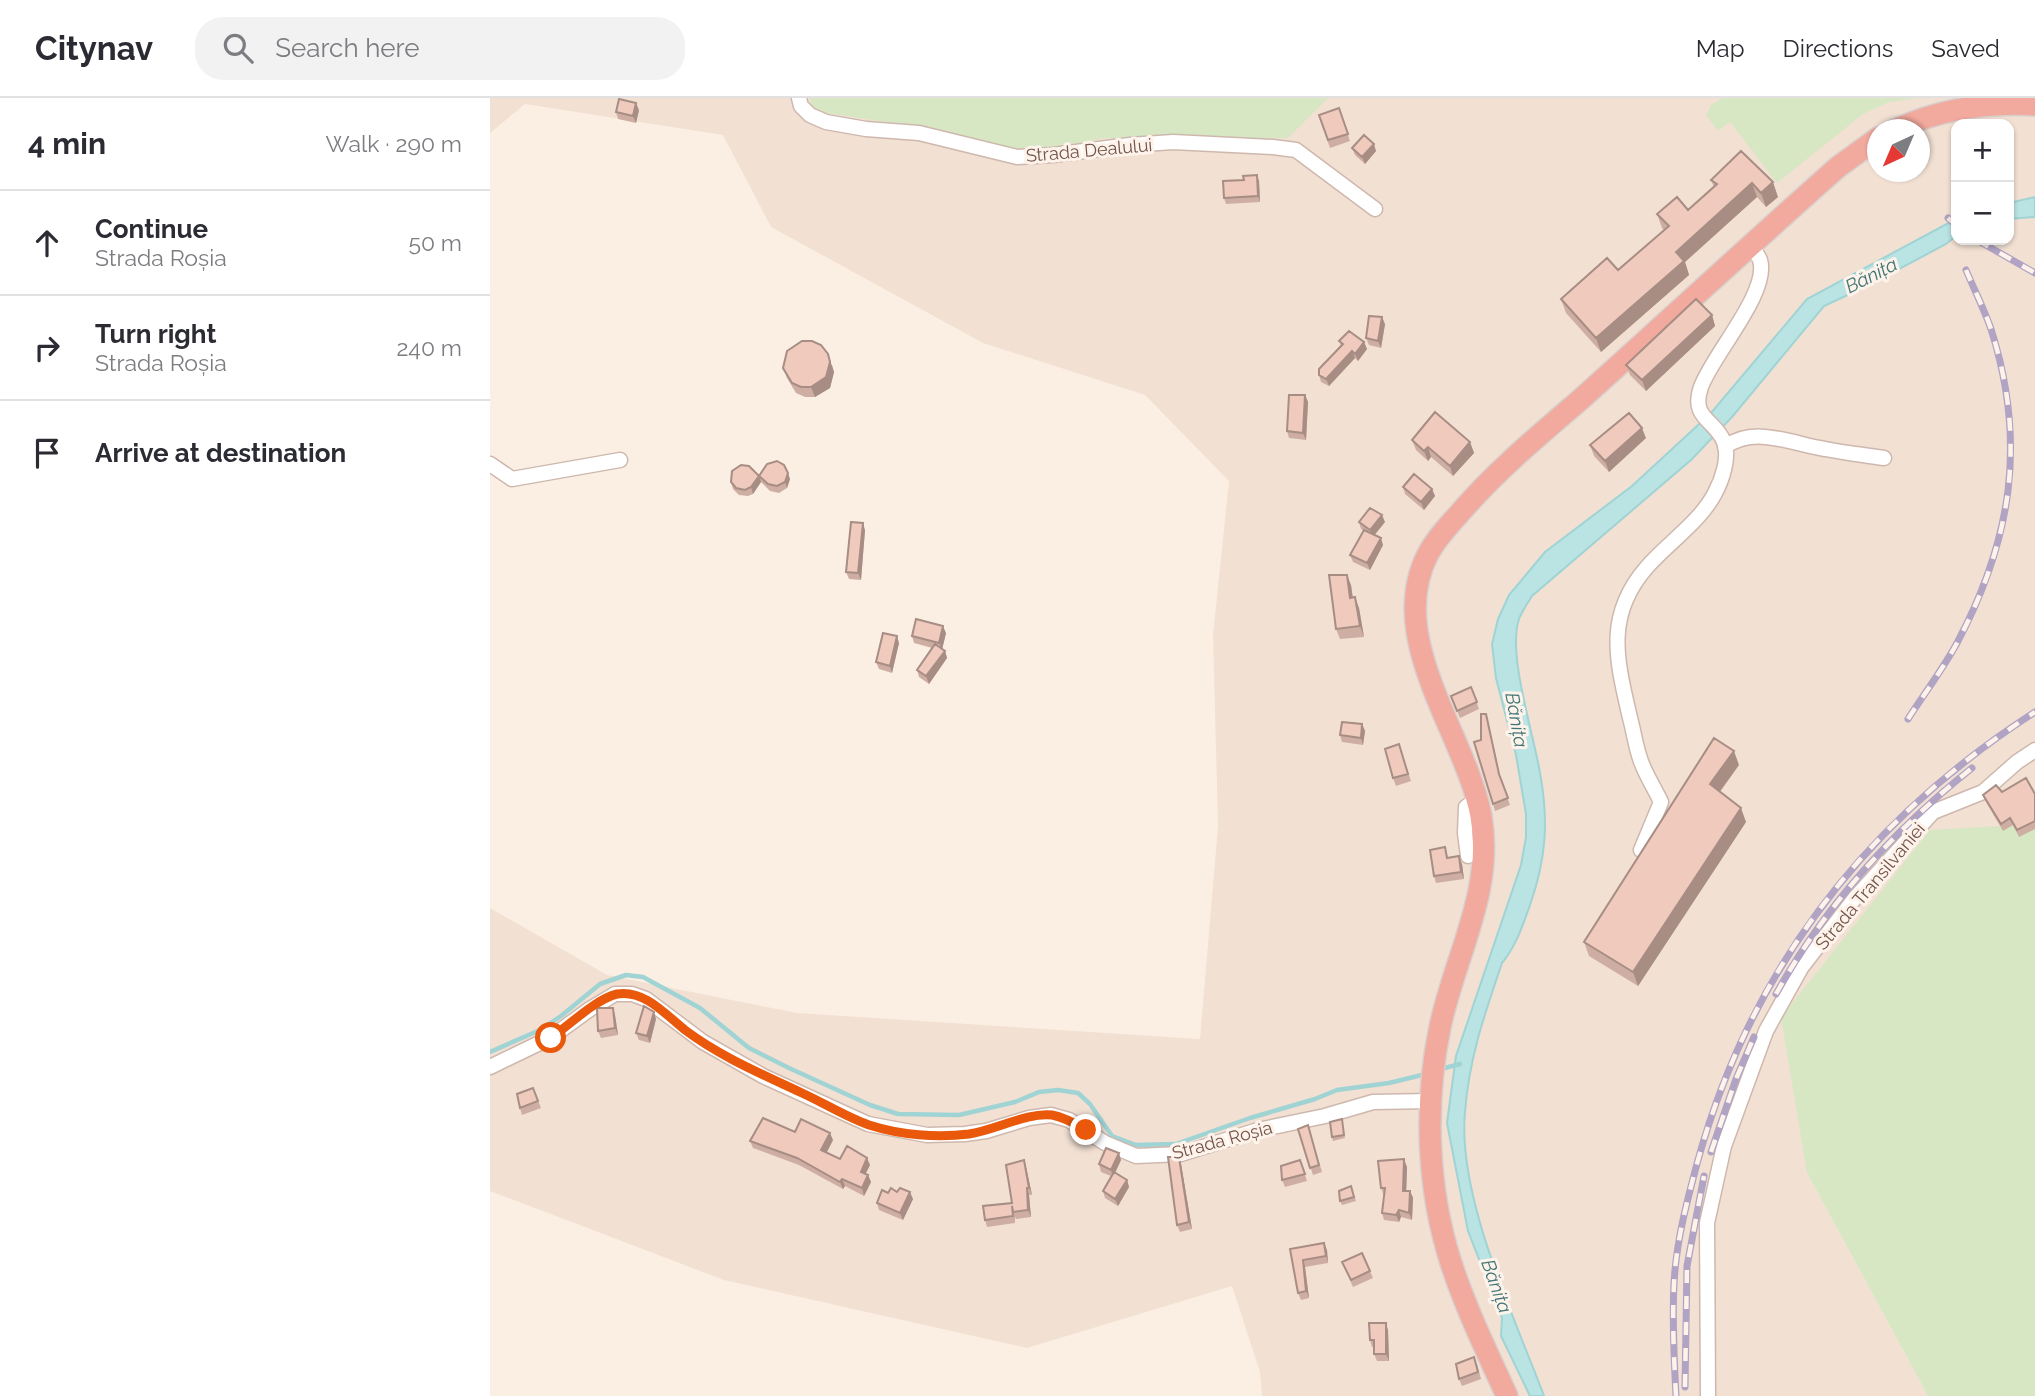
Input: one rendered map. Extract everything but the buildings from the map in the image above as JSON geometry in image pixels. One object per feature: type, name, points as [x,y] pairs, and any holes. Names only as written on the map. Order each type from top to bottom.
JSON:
[{"type":"highway","points":[[1920,119],[1990,104],[2035,105]]},
{"type":"highway","points":[[1507,1396],[1461,1290],[1444,1239],[1432,1165],[1432,1093],[1437,1051],[1444,1011],[1482,883],[1483,837],[1477,799],[1468,771],[1434,690],[1421,645],[1416,609],[1417,593],[1428,554],[1465,507],[1512,459],[1852,156],[1867,146]]},
{"type":"street","name":"Strada Dealului","points":[[799,98],[801,106],[810,115],[827,122],[866,129],[919,132],[1017,157],[1172,142],[1296,150],[1375,209]]},
{"type":"street","points":[[1641,849],[1661,802],[1641,763],[1617,663],[1616,639],[1621,612],[1629,593],[1645,570],[1705,509],[1715,494],[1724,469],[1724,444],[1700,413],[1698,403],[1700,388],[1756,293],[1761,277],[1760,260],[1752,246]]},
{"type":"street","points":[[1724,444],[1737,438],[1764,437],[1884,458]]},
{"type":"street","points":[[490,464],[512,479],[620,460]]},
{"type":"street","name":"Strada Transilvaniei","points":[[1708,1396],[1707,1223],[1724,1146],[1766,1031],[1801,968],[1839,918],[1933,812],[1983,792],[2035,750]]},
{"type":"street","points":[[1468,856],[1466,807],[1477,799]]},
{"type":"street","name":"Strada Roșia","points":[[490,1067],[551,1038],[590,1009],[615,995],[632,994],[646,999],[703,1042],[763,1076],[868,1124],[927,1135],[976,1133],[1051,1115],[1069,1120],[1121,1151],[1136,1156],[1171,1155],[1258,1130],[1325,1116],[1373,1102],[1432,1093]]},
{"type":"shaded area","points":[[490,98],[2035,98],[2035,824],[1807,1173],[1928,1396],[1262,1396],[1260,1372],[1232,1286],[1027,1348],[724,1280],[490,1191],[490,908],[607,975],[797,1013],[1200,1039],[1218,826],[1213,635],[1229,481],[1145,395],[983,343],[771,227],[723,135],[525,104],[490,133]]},
{"type":"green space","points":[[810,98],[1328,98],[1288,138],[1104,138],[1034,154],[1002,149],[906,125],[813,111]]},
{"type":"green space","points":[[1723,98],[1920,98],[1889,102],[1863,114],[1777,183],[1730,122],[1718,131],[1706,115],[1712,104]]},
{"type":"green space","points":[[2035,824],[2035,1396],[1928,1396],[1807,1173],[1781,1017],[1930,830]]},
{"type":"water","points":[[2035,197],[2035,217],[2014,219],[2014,202]]},
{"type":"water","name":"Bănița","points":[[1951,222],[1951,240],[1946,244],[1824,306],[1732,417],[1691,460],[1532,596],[1519,619],[1516,652],[1543,791],[1543,856],[1522,928],[1502,963],[1479,1036],[1467,1092],[1465,1145],[1470,1181],[1490,1256],[1544,1396],[1530,1396],[1501,1336],[1502,1318],[1468,1231],[1447,1123],[1456,1056],[1521,865],[1526,837],[1526,814],[1516,755],[1496,678],[1492,644],[1498,619],[1509,595],[1545,552],[1632,486],[1711,413],[1807,299]]},
{"type":"waterway","points":[[490,1052],[540,1030],[600,984],[626,975],[643,977],[700,1008],[749,1048],[870,1105],[898,1114],[959,1115],[1015,1102],[1039,1092],[1058,1090],[1078,1093],[1090,1104],[1112,1136],[1136,1145],[1176,1144],[1337,1090],[1389,1083],[1426,1074]]},
{"type":"waterway","points":[[1441,1069],[1460,1064]]},
{"type":"railway","points":[[1986,245],[2035,273]]},
{"type":"railway","points":[[1908,719],[1952,653],[1976,604],[1991,566],[2008,489],[2011,451],[2009,411],[2002,371],[1991,329],[1966,270]]},
{"type":"railway","points":[[1676,1396],[1673,1298],[1683,1222],[1698,1160],[1721,1089],[1750,1023],[1784,961],[1824,904],[1869,850],[1919,800],[1974,754],[2035,712]]},
{"type":"railway","points":[[1776,994],[1816,930],[1863,871],[1915,817],[1972,768]]},
{"type":"railway","points":[[1711,1152],[1736,1079],[1754,1037]]},
{"type":"railway","points":[[1685,1387],[1687,1266],[1704,1176]]},
{"type":"route","points":[[551,1038],[600,1003],[615,995],[632,994],[646,999],[703,1042],[763,1076],[868,1124],[927,1135],[965,1134],[1051,1115],[1069,1120],[1086,1130]]}]
